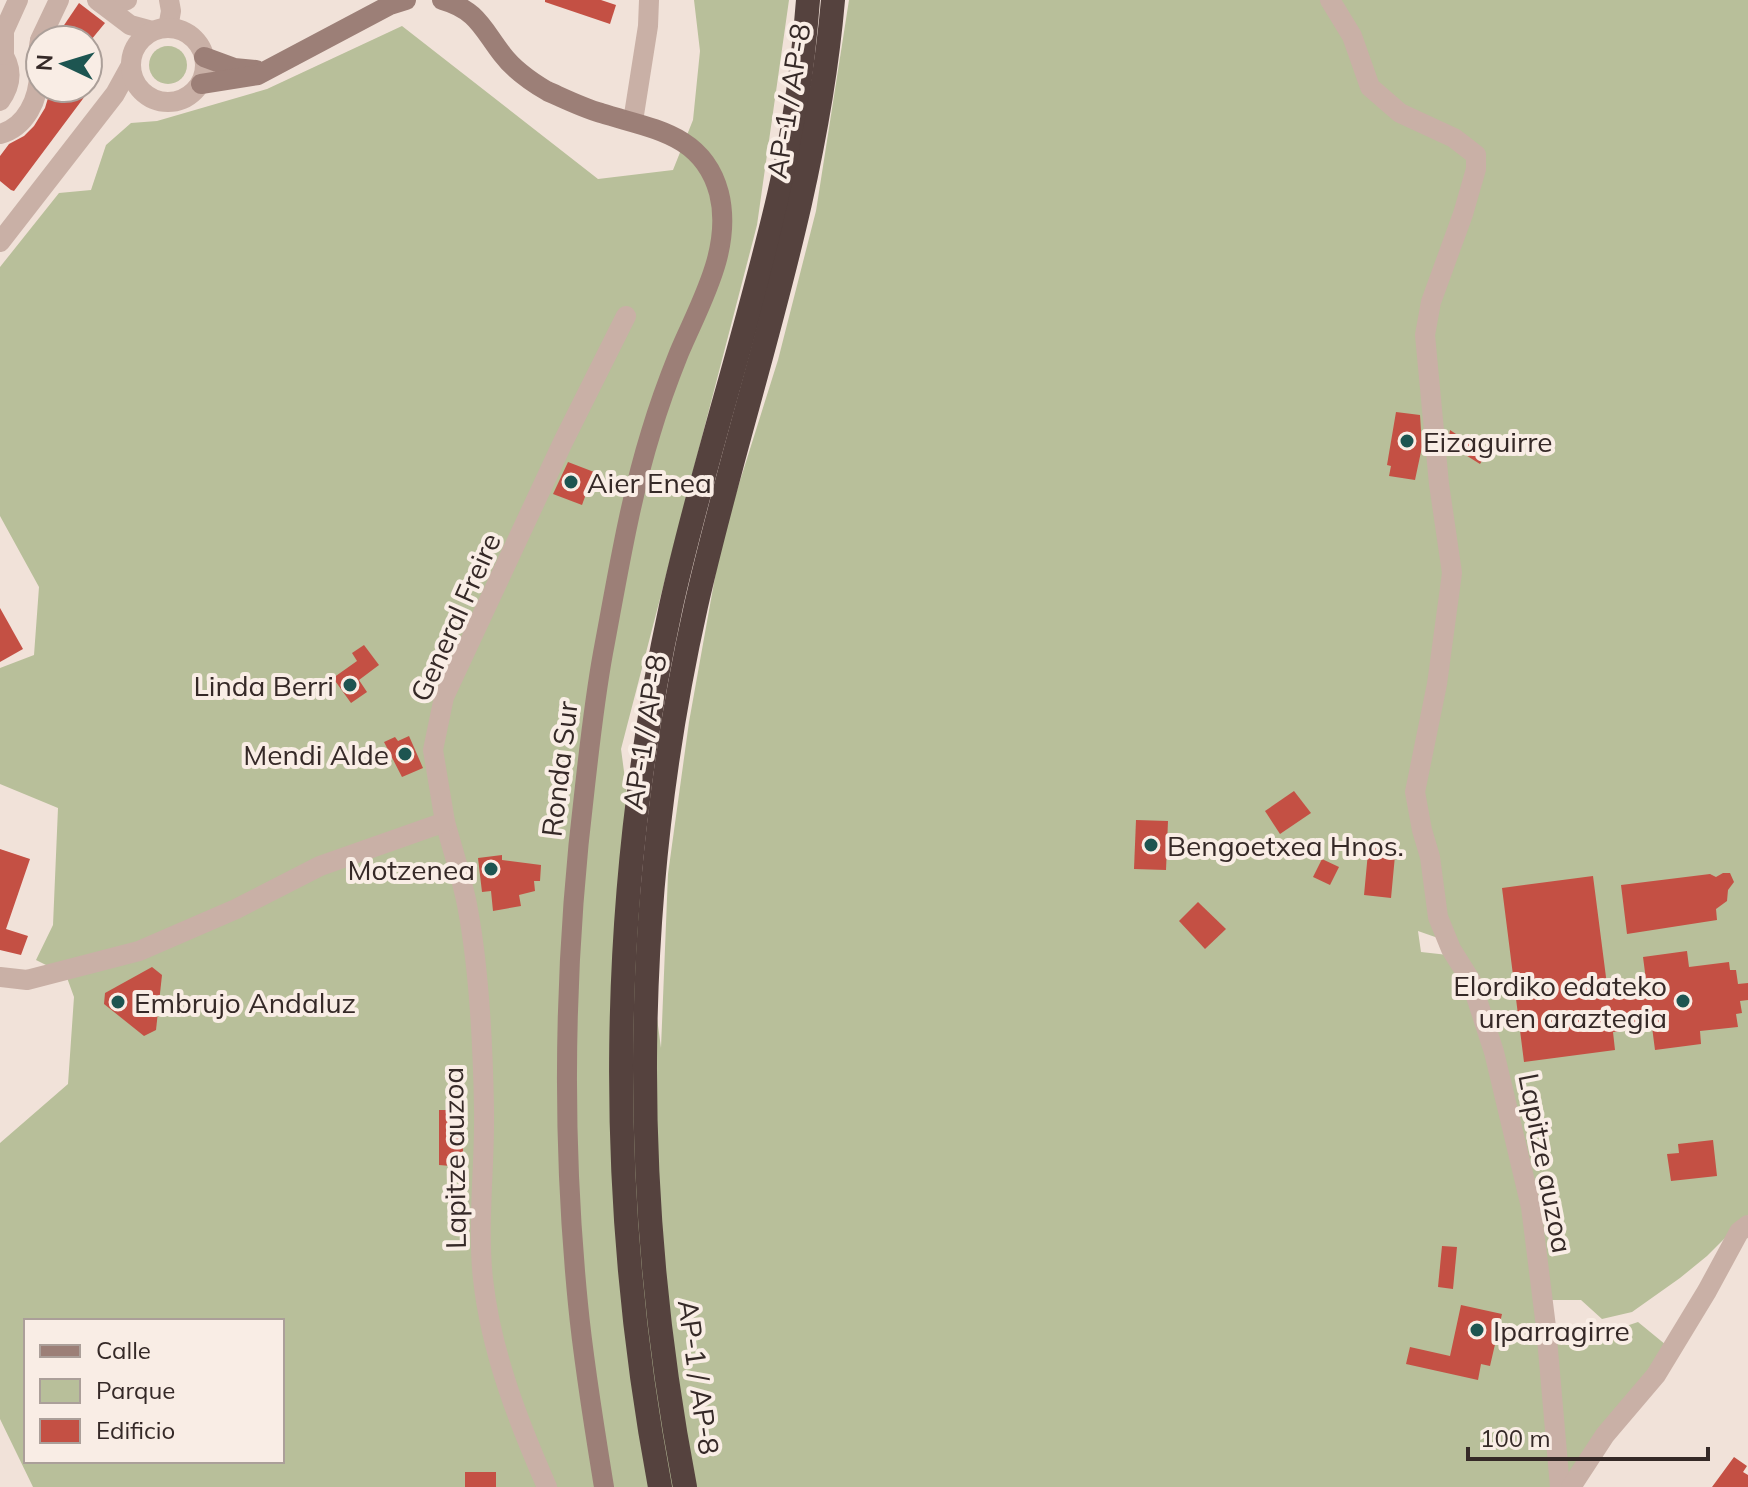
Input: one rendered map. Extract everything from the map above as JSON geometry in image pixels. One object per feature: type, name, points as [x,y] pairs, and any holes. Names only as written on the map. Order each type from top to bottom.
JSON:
[{"type":"highway","name":"AP-1 / AP-8","points":[[660,1487],[635,1322],[622,1166],[621,1025],[628,884],[660,660],[688,536],[780,193],[799,89],[808,0]]},
{"type":"highway","name":"AP-1 / AP-8","points":[[685,1487],[659,1318],[646,1165],[645,1025],[653,885],[662,802],[682,677],[715,527],[803,197],[823,91],[833,0]]},
{"type":"main road","points":[[201,84],[247,78],[268,70],[390,5],[406,0]]},
{"type":"main road","name":"Ronda Sur","points":[[442,0],[459,5],[478,19],[512,65],[536,85],[582,107],[676,137],[708,168],[719,195],[722,224],[715,266],[664,392],[640,469],[603,652],[578,846],[568,995],[569,1169],[578,1307],[604,1487]]},
{"type":"main road","points":[[204,57],[234,68],[268,70]]},
{"type":"street","points":[[0,7],[3,0]]},
{"type":"street","points":[[0,101],[10,73],[2,53],[4,31],[18,0]]},
{"type":"street","points":[[48,24],[59,0]]},
{"type":"street","points":[[0,242],[115,94],[139,41],[160,30],[171,11],[169,0]]},
{"type":"street","points":[[633,121],[648,26],[649,0]]},
{"type":"street","name":"Lapitze auzoa","points":[[1330,0],[1352,36],[1370,87],[1400,113],[1454,138],[1476,155],[1472,184],[1431,302],[1425,335],[1439,484],[1452,573],[1437,684],[1415,792],[1430,857],[1438,917],[1451,949],[1471,981],[1494,1052],[1531,1207],[1546,1327],[1560,1487]]},
{"type":"street","points":[[99,2],[125,10],[160,30],[191,36],[204,57],[205,66],[201,84],[187,98],[158,102],[149,98],[136,84],[125,10]]},
{"type":"street","points":[[0,134],[9,132],[26,116],[32,104]]},
{"type":"street","name":"General Freire","points":[[445,822],[433,750],[444,697],[563,442],[626,316]]},
{"type":"street","points":[[0,977],[27,980],[139,951],[236,909],[320,866],[445,822]]},
{"type":"street","name":"Lapitze auzoa","points":[[445,822],[468,910],[477,988],[484,1111],[481,1177],[483,1279],[496,1345],[516,1417],[547,1487]]},
{"type":"street","points":[[1571,1487],[1605,1435],[1656,1375],[1739,1232],[1748,1225]]},
{"type":"green space","points":[[694,0],[789,0],[757,225],[621,749],[661,1048],[668,874],[689,722],[722,538],[778,360],[816,211],[849,0],[1748,0],[1748,1215],[1707,1256],[1632,1312],[1602,1319],[1581,1300],[1551,1300],[1548,1297],[1518,1134],[1471,981],[1451,949],[1454,943],[1441,912],[1436,860],[1420,782],[1439,716],[1451,611],[1441,610],[1420,743],[1410,774],[1410,793],[1427,858],[1438,938],[1418,931],[1421,952],[1448,955],[1467,983],[1491,1052],[1526,1207],[1558,1487],[33,1487],[0,1419],[0,1143],[68,1084],[74,997],[66,975],[36,960],[53,925],[58,808],[0,784],[0,668],[34,655],[39,587],[0,516],[0,267],[59,193],[91,190],[106,145],[131,123],[157,121],[267,89],[402,26],[598,179],[673,170],[693,120],[700,51]]},
{"type":"green space","points":[[168,46],[182,51],[187,65],[182,79],[168,84],[154,79],[149,65],[154,51]]},
{"type":"green space","points":[[1638,1322],[1666,1345],[1568,1480],[1555,1342],[1566,1334],[1591,1338]]},
{"type":"building","points":[[545,0],[601,0],[616,5],[610,24]]},
{"type":"building","points":[[79,3],[105,23],[104,24],[65,24]]},
{"type":"building","points":[[46,104],[79,104],[14,191],[11,190],[0,181],[0,156],[9,144],[34,126]]},
{"type":"building","name":"Eizaguirre","points":[[1396,412],[1420,415],[1422,447],[1415,480],[1389,476],[1391,466],[1387,465]]},
{"type":"building","points":[[1450,430],[1486,454],[1480,464],[1448,444]]},
{"type":"building","name":"Aier Enea","points":[[568,462],[594,472],[582,505],[553,494]]},
{"type":"building","points":[[0,608],[23,649],[0,662]]},
{"type":"building","points":[[364,645],[379,665],[359,680],[367,692],[351,703],[333,678],[357,661],[352,653]]},
{"type":"building","name":"Mendi Alde","points":[[409,736],[423,768],[402,777],[384,742]]},
{"type":"building","points":[[1294,791],[1311,813],[1280,834],[1265,811]]},
{"type":"building","name":"Bengoetxea Hnos.","points":[[1136,820],[1168,821],[1166,870],[1134,869]]},
{"type":"building","points":[[1369,842],[1396,845],[1391,898],[1364,895]]},
{"type":"building","points":[[0,849],[30,859],[6,929],[28,936],[21,955],[0,950]]},
{"type":"building","points":[[502,855],[502,860],[541,865],[540,881],[534,881],[535,891],[519,895],[521,906],[493,911],[491,891],[482,892],[478,858]]},
{"type":"building","points":[[1322,859],[1339,867],[1330,885],[1313,877]]},
{"type":"building","points":[[1730,873],[1734,882],[1728,890],[1727,901],[1716,909],[1717,920],[1627,934],[1621,885],[1710,874],[1716,877]]},
{"type":"building","points":[[1593,876],[1607,985],[1646,980],[1643,957],[1687,951],[1689,967],[1729,962],[1730,970],[1736,970],[1738,984],[1748,983],[1748,1000],[1740,1001],[1742,1013],[1736,1014],[1738,1027],[1700,1031],[1701,1044],[1655,1050],[1652,1027],[1613,1032],[1615,1050],[1524,1062],[1502,888]]},
{"type":"building","points":[[1198,902],[1226,929],[1205,949],[1179,921]]},
{"type":"building","points":[[152,967],[162,975],[156,1030],[144,1036],[104,1004],[105,993]]},
{"type":"building","points":[[439,1110],[454,1110],[455,1121],[463,1126],[463,1167],[439,1165]]},
{"type":"building","points":[[1713,1140],[1717,1176],[1671,1181],[1667,1154],[1679,1153],[1678,1144]]},
{"type":"building","points":[[1442,1246],[1457,1247],[1453,1289],[1438,1287]]},
{"type":"building","name":"Iparragirre","points":[[1461,1305],[1502,1314],[1490,1366],[1481,1364],[1478,1380],[1406,1364],[1410,1347],[1450,1356]]},
{"type":"building","points":[[1734,1457],[1747,1466],[1743,1472],[1748,1475],[1748,1487],[1712,1487]]},
{"type":"building","points":[[465,1472],[496,1472],[496,1487],[465,1487]]},
{"type":"place","name":"Eizaguirre","points":[[1407,441]]},
{"type":"place","name":"Aier Enea","points":[[571,482]]},
{"type":"place","name":"Linda Berri","points":[[350,685]]},
{"type":"place","name":"Mendi Alde","points":[[405,754]]},
{"type":"place","name":"Bengoetxea Hnos.","points":[[1151,845]]},
{"type":"place","name":"Motzenea","points":[[491,869]]},
{"type":"place","name":"Elordiko edateko uren araztegia","points":[[1683,1001]]},
{"type":"place","name":"Embrujo Andaluz","points":[[118,1002]]},
{"type":"place","name":"Iparragirre","points":[[1477,1330]]}]
